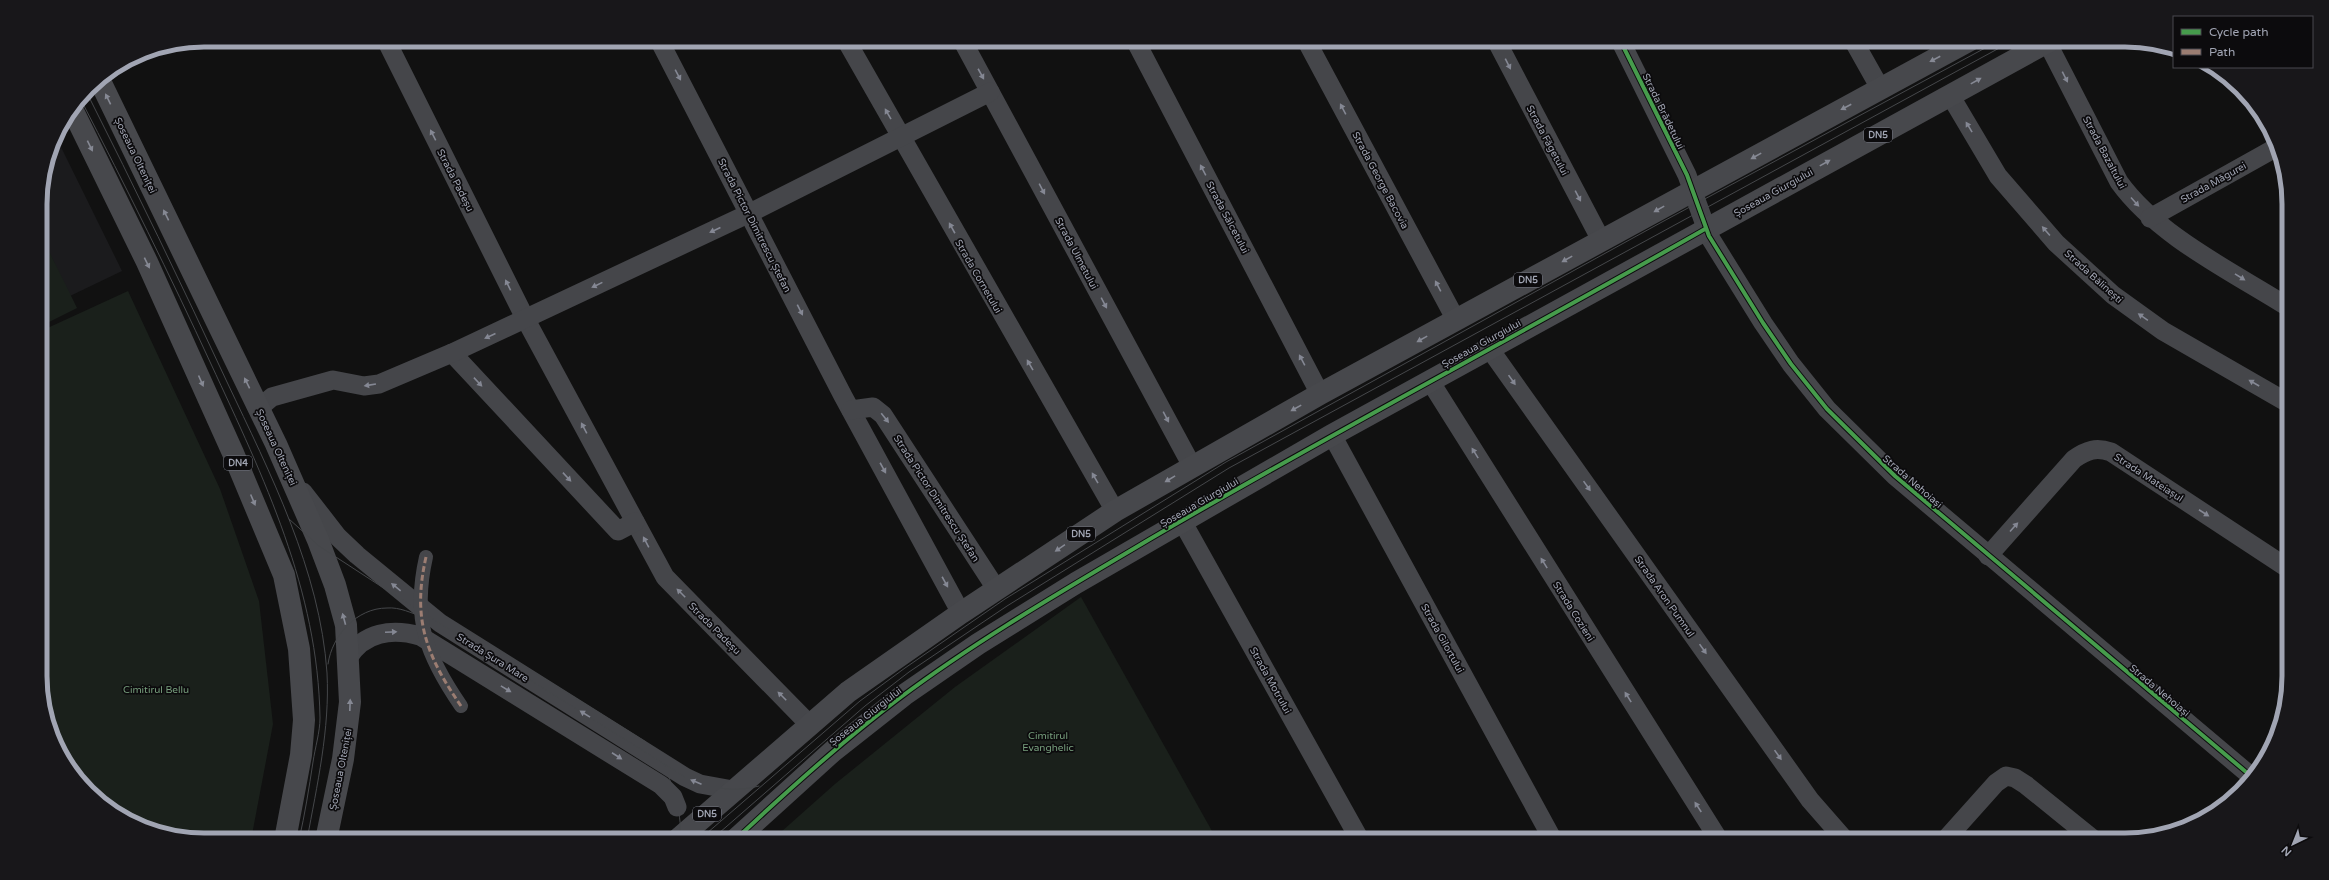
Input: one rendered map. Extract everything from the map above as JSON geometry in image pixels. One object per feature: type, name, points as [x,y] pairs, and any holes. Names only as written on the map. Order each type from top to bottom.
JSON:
[{"type":"main road","name":"DN5","points":[[684,833],[848,692],[961,613],[1115,511],[1320,394],[1957,47]]},
{"type":"main road","name":"Șoseaua Giurgiului","points":[[742,833],[833,751],[904,695],[1012,622],[1182,520],[1332,435],[2038,47]]},
{"type":"main road","name":"Șoseaua Olteniței","points":[[102,85],[259,408],[289,474],[334,585],[346,625],[349,723],[327,833]]},
{"type":"main road","name":"DN4","points":[[75,115],[147,262],[236,460],[284,576],[299,648],[304,720],[301,755],[286,833]]},
{"type":"street","name":"Strada Padeșu","points":[[390,47],[526,320],[665,577],[809,724]]},
{"type":"street","name":"Strada Pictor Dimitrescu Ștefan","points":[[664,47],[851,410],[961,613]]},
{"type":"street","name":"Strada Cornetului","points":[[850,47],[1115,511]]},
{"type":"street","name":"Strada Ulmetului","points":[[966,47],[1192,466]]},
{"type":"street","name":"Strada Sălcetului","points":[[1139,47],[1320,394]]},
{"type":"street","name":"Strada George Bacovia","points":[[1310,47],[1456,320]]},
{"type":"street","name":"Strada Făgetului","points":[[1500,47],[1601,240]]},
{"type":"street","name":"Strada Brădetului","points":[[1623,47],[1693,190],[1705,229]]},
{"type":"street","points":[[1857,47],[1880,88]]},
{"type":"street","name":"Strada Bazaltului","points":[[2052,47],[2119,182],[2133,202],[2150,218],[2170,233],[2282,303]]},
{"type":"street","points":[[259,408],[272,398],[333,380],[364,386],[379,384],[452,353],[526,320],[750,213],[902,138],[990,92]]},
{"type":"street","name":"Strada Bălinești","points":[[1950,95],[1998,176],[2056,243],[2113,296],[2163,331],[2282,400]]},
{"type":"street","name":"Strada Măgurei","points":[[2150,218],[2272,150]]},
{"type":"street","name":"Strada Nehoiași","points":[[1705,229],[1763,323],[1791,364],[1827,409],[1895,476],[1988,556],[2248,773]]},
{"type":"street","name":"Strada Aron Pumnul","points":[[1490,348],[1810,800],[1839,833]]},
{"type":"street","points":[[452,353],[618,531],[635,522]]},
{"type":"street","name":"Strada Cozieni","points":[[1430,381],[1715,833]]},
{"type":"street","name":"Strada Pictor Dimitrescu Ștefan","points":[[851,410],[872,407],[883,415],[997,590]]},
{"type":"street","name":"Strada Gilortului","points":[[1332,435],[1549,833]]},
{"type":"street","name":"Strada Mateiașul","points":[[1988,556],[2074,459],[2088,450],[2101,449],[2112,452],[2282,564]]},
{"type":"street","name":"Strada Șura Mare","points":[[289,474],[338,537],[357,555],[440,623],[663,763],[700,784],[733,790]]},
{"type":"street","name":"Strada Motrului","points":[[1182,520],[1356,833]]},
{"type":"street","points":[[426,557],[420,596],[422,625],[440,675],[461,706]]},
{"type":"street","name":"Strada Șura Mare","points":[[348,658],[360,643],[381,633],[406,632],[420,636],[661,785],[673,797],[677,807]]},
{"type":"street","points":[[663,763],[670,778],[677,807],[678,833]]},
{"type":"street","points":[[1951,833],[1996,783],[2006,776],[2015,778],[2026,785],[2085,833]]},
{"type":"shaded area","points":[[59,143],[122,271],[70,296],[47,248],[48,184],[52,164]]},
{"type":"green space","points":[[47,247],[77,308],[47,323]]},
{"type":"green space","name":"Cimitirul Bellu","points":[[128,291],[220,489],[259,601],[273,724],[252,833],[184,832],[154,825],[135,817],[117,807],[93,787],[73,763],[59,736],[52,716],[47,686],[47,328]]},
{"type":"green space","name":"Cimitirul Evanghelic","points":[[1081,597],[1213,833],[780,833],[835,784],[955,687]]},
{"type":"tram line","points":[[707,833],[860,701],[905,668],[1005,599],[1226,462],[1662,222],[1987,47]]},
{"type":"tram line","points":[[719,833],[865,706],[909,672],[1007,606],[1229,468],[2001,47]]},
{"type":"tram line","points":[[89,97],[193,309],[260,451],[276,487],[304,560],[322,635],[327,673],[327,715],[325,736],[308,833]]},
{"type":"tram line","points":[[83,104],[164,264],[231,407],[268,492],[285,536],[299,580],[310,625],[317,671],[320,718],[300,833]]},
{"type":"tram line","points":[[289,519],[319,546],[685,777],[712,787],[740,789],[759,786]]},
{"type":"tram line","points":[[328,664],[330,653],[341,634],[356,618],[366,613],[376,609],[396,608],[423,617]]},
{"type":"tram line","points":[[446,626],[462,627],[646,742],[656,758]]},
{"type":"tram line","points":[[663,763],[670,780],[679,812],[680,833]]},
{"type":"marked path","points":[[426,557],[422,579],[421,599],[425,636],[439,670],[461,706]]},
{"type":"cycle path","points":[[1623,47],[1687,175],[1709,236],[1763,323],[1791,364],[1827,409],[1895,476],[2248,773]]},
{"type":"cycle path","points":[[742,833],[795,784],[858,731],[931,675],[992,634],[1087,576],[1219,499],[1705,229]]}]
